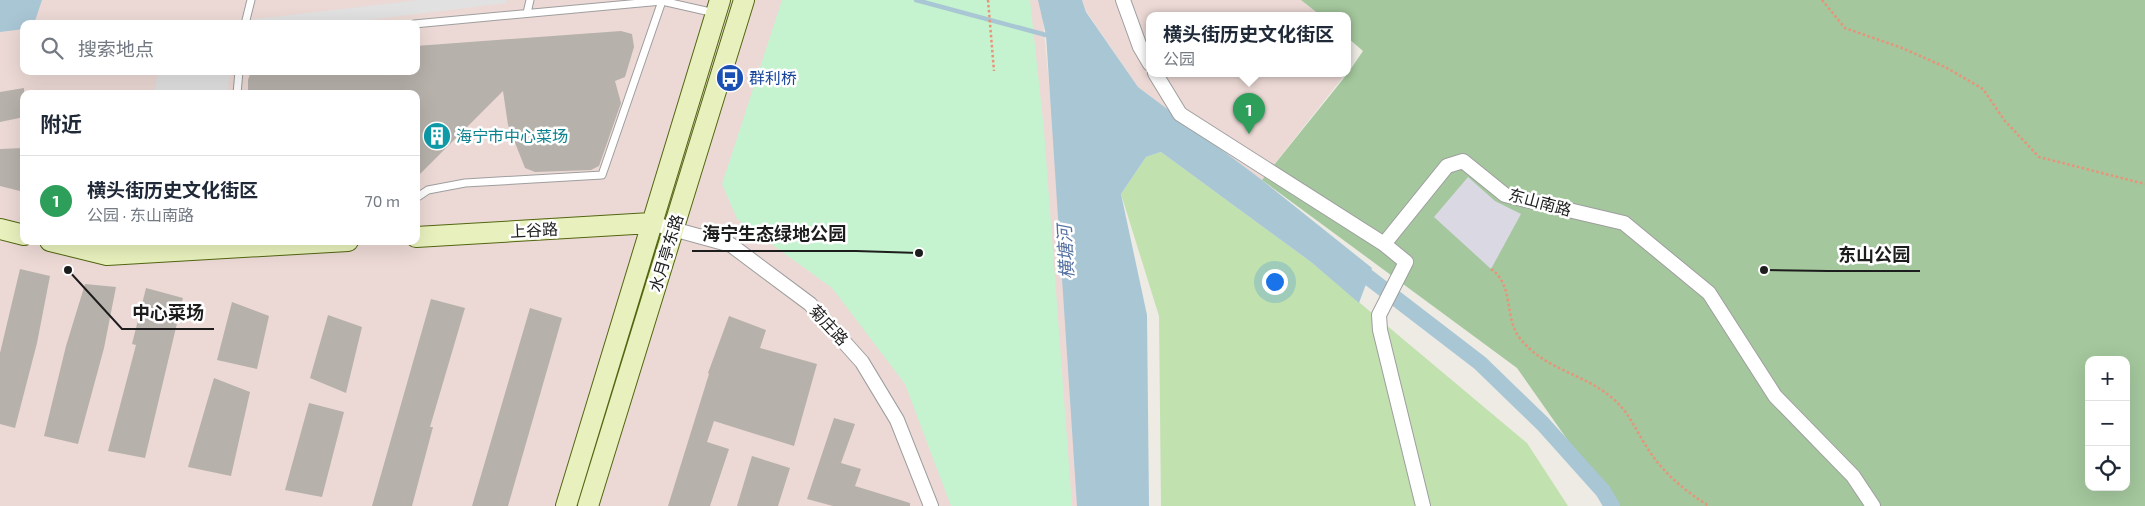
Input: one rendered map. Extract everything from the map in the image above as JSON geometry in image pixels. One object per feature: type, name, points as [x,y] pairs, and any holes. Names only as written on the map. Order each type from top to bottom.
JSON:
[{"type":"main road","name":"水月亭东路","points":[[588,506],[744,0]]},
{"type":"main road","name":"水月亭东路","points":[[566,506],[718,7]]},
{"type":"main road","name":"上谷路","points":[[420,237],[651,223]]},
{"type":"main road","points":[[0,229],[20,234]]},
{"type":"main road","points":[[66,245],[107,255],[230,245]]},
{"type":"street","points":[[1123,0],[1140,47],[1146,57]]},
{"type":"street","points":[[1158,77],[1180,114],[1384,244],[1406,262],[1397,275],[1379,314],[1380,330],[1423,506]]},
{"type":"street","name":"东山南路","points":[[1384,244],[1446,166],[1463,161],[1505,195],[1624,223],[1709,292],[1775,396],[1854,476],[1872,506]]},
{"type":"street","name":"菊庄路","points":[[651,223],[731,245],[810,304],[862,362],[897,420],[931,506]]},
{"type":"lane","points":[[246,20],[251,0]]},
{"type":"lane","points":[[527,14],[530,0]]},
{"type":"lane","points":[[420,195],[428,190],[465,183],[602,175],[662,1]]},
{"type":"lane","points":[[420,23],[662,1],[718,7]]},
{"type":"lane","points":[[237,90],[239,75]]},
{"type":"path","points":[[1822,0],[1845,28],[1911,52],[1945,67],[1983,89],[2005,121],[2039,156],[2145,184]]},
{"type":"path","points":[[988,2],[994,71]]},
{"type":"path","points":[[1491,269],[1499,275],[1502,281],[1518,336],[1530,350],[1554,367],[1581,377],[1612,397],[1633,421],[1648,449],[1664,471],[1681,488],[1709,506]]},
{"type":"shaded area","points":[[0,0],[1041,0],[1090,506],[0,506]]},
{"type":"shaded area","points":[[419,0],[507,0],[507,3],[367,20],[248,20]]},
{"type":"shaded area","points":[[1082,0],[1301,0],[1316,12],[1146,12],[1146,77],[1343,77],[1262,180],[1138,87],[1086,11]]},
{"type":"shaded area","points":[[157,75],[230,75],[227,90],[155,90]]},
{"type":"shaded area","points":[[1468,177],[1495,201],[1521,214],[1491,269],[1434,217]]},
{"type":"green space","points":[[782,0],[1030,0],[1044,130],[1072,506],[951,506],[905,384],[832,288],[737,219],[722,184]]},
{"type":"green space","points":[[1301,0],[2145,0],[2145,506],[1614,506],[1517,368],[1262,180],[1345,77],[1351,77],[1351,69],[1363,51],[1351,41],[1351,12],[1316,12]]},
{"type":"green space","points":[[1161,152],[1311,262],[1527,443],[1568,506],[1161,506],[1159,316],[1121,194],[1146,157]]},
{"type":"water","points":[[0,0],[42,0],[35,20],[20,20],[20,30],[0,32]]},
{"type":"water","name":"横塘河","points":[[1038,0],[1082,0],[1086,12],[1138,87],[1262,180],[1372,268],[1359,303],[1311,262],[1161,152],[1146,157],[1121,194],[1147,315],[1149,506],[1077,506],[1046,35]]},
{"type":"building","name":"海宁市中心菜场","points":[[621,31],[632,34],[634,47],[625,77],[615,81],[621,103],[599,166],[591,170],[535,172],[525,168],[508,125],[503,91],[420,174],[420,90],[248,90],[250,75],[420,75],[420,46]]},
{"type":"building","points":[[24,88],[24,90],[20,90],[20,118],[0,122],[0,92]]},
{"type":"building","points":[[20,148],[20,191],[0,186],[0,149]]},
{"type":"building","points":[[20,269],[50,276],[37,343],[15,428],[0,424],[0,353]]},
{"type":"building","points":[[85,284],[116,287],[104,348],[78,444],[44,436],[66,346]]},
{"type":"building","points":[[146,288],[183,298],[145,458],[108,451],[136,345],[132,344]]},
{"type":"building","points":[[431,299],[465,308],[430,427],[433,427],[412,506],[372,506]]},
{"type":"building","points":[[232,302],[269,316],[257,369],[217,360]]},
{"type":"building","points":[[530,308],[562,318],[508,506],[472,506]]},
{"type":"building","points":[[328,315],[362,327],[346,393],[310,378]]},
{"type":"building","points":[[729,316],[766,330],[760,348],[817,364],[794,446],[714,421],[707,442],[729,449],[710,506],[668,506],[708,373]]},
{"type":"building","points":[[214,378],[250,392],[231,476],[188,467]]},
{"type":"building","points":[[309,403],[344,412],[322,497],[285,490]]},
{"type":"building","points":[[834,418],[855,424],[841,463],[861,469],[855,486],[910,503],[910,506],[833,506],[807,499]]},
{"type":"building","points":[[752,456],[790,468],[778,506],[737,506]]},
{"type":"waterway","points":[[916,0],[1046,35]]},
{"type":"waterway","points":[[1351,264],[1480,363],[1543,424],[1603,491],[1612,506]]},
{"type":"place","name":"群利桥","points":[[730,78]]},
{"type":"place","name":"横头街历史文化街区","points":[[1249,134]]},
{"type":"place","name":"海宁市中心菜场","points":[[437,136]]},
{"type":"place","name":"海宁生态绿地公园","points":[[919,253]]},
{"type":"place","name":"中心菜场","points":[[68,270]]},
{"type":"place","name":"东山公园","points":[[1764,270]]}]
